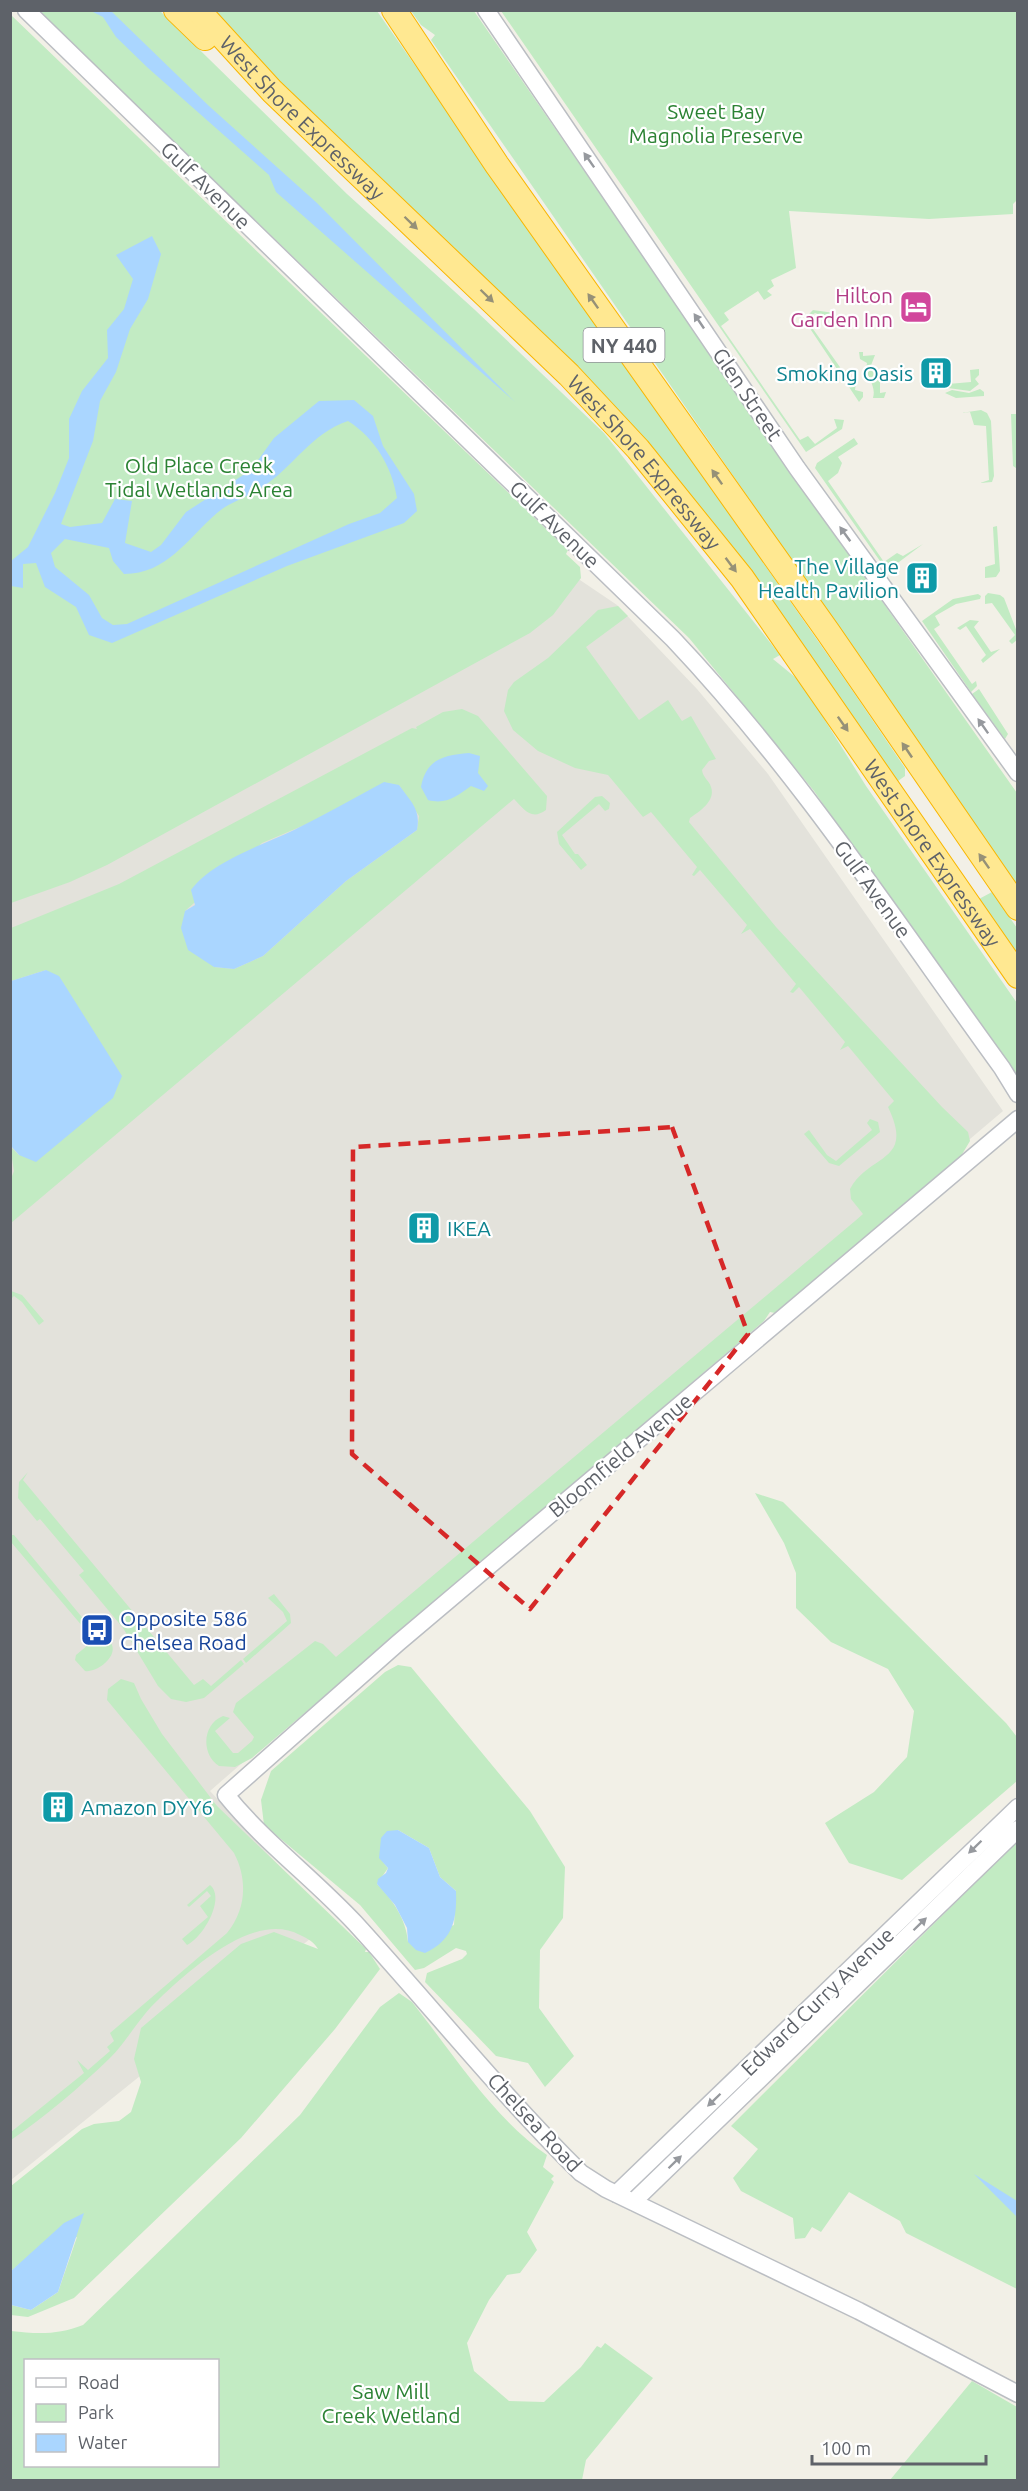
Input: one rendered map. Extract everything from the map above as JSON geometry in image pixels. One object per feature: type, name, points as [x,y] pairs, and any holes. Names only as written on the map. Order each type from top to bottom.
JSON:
[{"type":"highway","points":[[176,10],[271,102],[322,140]]},
{"type":"highway","name":"West Shore Expressway","points":[[198,10],[242,60],[322,140],[569,375],[657,471],[742,578],[1017,976]]},
{"type":"highway","points":[[382,10],[497,165]]},
{"type":"highway","name":"West Shore Expressway","points":[[394,10],[497,165],[828,632],[1017,908]]},
{"type":"street","name":"Gulf Avenue","points":[[26,10],[636,602],[724,693],[820,815],[1002,1068],[1017,1094]]},
{"type":"street","name":"Glen Street","points":[[486,10],[797,468],[1017,773]]},
{"type":"street","name":"Bloomfield Avenue","points":[[226,1795],[407,1635],[1017,1119]]},
{"type":"street","name":"Chelsea Road","points":[[226,1795],[250,1825],[311,1878],[353,1921],[580,2173],[616,2194],[852,2307],[1017,2394]]},
{"type":"street","name":"Edward Curry Avenue","points":[[633,2202],[776,2052],[1017,1807]]},
{"type":"street","name":"Edward Curry Avenue","points":[[616,2194],[776,2052],[1017,1829]]},
{"type":"highlighted area","points":[[672,1127],[748,1334],[530,1609],[352,1454],[353,1147]]},
{"type":"shaded area","points":[[577,578],[617,605],[697,689],[768,774],[1003,1111],[537,1506],[210,1791],[331,1922],[11,2180],[11,888]]},
{"type":"green space","points":[[38,11],[160,11],[347,194],[475,310],[604,433],[780,655],[773,659],[801,682],[866,786],[1017,1003],[1017,1082],[814,791],[689,638]]},
{"type":"green space","points":[[208,11],[377,11],[848,684],[905,768],[905,776],[898,781],[893,777],[750,576]]},
{"type":"green space","points":[[411,11],[474,11],[827,523],[1017,793],[1017,885],[431,40],[435,35],[421,25]]},
{"type":"green space","name":"Sweet Bay Magnolia Preserve","points":[[501,11],[1017,11],[1018,199],[1013,204],[1013,214],[929,219],[789,211],[796,268],[771,280],[774,286],[767,291],[772,295],[764,300],[758,291],[724,313],[729,320],[721,326],[800,440],[808,436],[815,444],[837,428],[834,419],[844,420],[842,429],[806,452]]},
{"type":"green space","name":"Old Place Creek Tidal Wetlands Area","points":[[11,15],[568,550],[566,554],[580,567],[581,578],[553,615],[530,633],[107,865],[70,882],[11,903]]},
{"type":"green space","points":[[813,310],[834,313],[826,317],[815,313],[811,316],[813,329],[842,370],[849,371],[847,378],[851,383],[856,383],[855,390],[863,392],[863,397],[859,402],[807,324],[808,315]]},
{"type":"green space","points":[[859,352],[863,352],[863,356],[875,355],[870,368],[880,378],[880,393],[886,392],[884,398],[873,398],[874,393],[867,372],[867,363],[860,359]]},
{"type":"green space","points":[[979,369],[979,375],[975,379],[979,384],[970,391],[948,388],[941,384],[941,372],[947,372],[948,384],[971,382],[970,370]]},
{"type":"green space","points":[[980,389],[984,392],[984,396],[956,398],[945,393],[952,390],[969,393]]},
{"type":"green space","points":[[981,410],[987,413],[991,421],[994,476],[992,482],[980,483],[989,480],[986,426],[974,425],[970,412],[961,413]]},
{"type":"green space","points":[[1011,414],[1017,414],[1016,468],[1013,466]]},
{"type":"green space","points":[[854,438],[858,444],[838,457],[842,463],[838,473],[828,481],[884,562],[897,553],[903,556],[923,544],[887,571],[815,468],[817,463]]},
{"type":"green space","points":[[997,526],[1000,571],[996,577],[985,578],[985,567],[995,564],[993,527]]},
{"type":"green space","points":[[988,593],[1004,598],[1017,632],[1017,640],[1012,644],[1009,641],[1015,635],[992,603],[985,604],[985,596]]},
{"type":"green space","points":[[978,594],[981,596],[980,599],[956,604],[935,616],[940,625],[934,629],[972,684],[976,681],[977,686],[971,692],[922,621],[953,599]]},
{"type":"green space","points":[[618,606],[628,616],[586,647],[639,720],[668,700],[682,721],[691,716],[716,759],[709,761],[702,770],[711,787],[711,797],[706,806],[690,818],[689,822],[776,927],[942,1107],[968,1132],[970,1141],[961,1156],[780,1309],[775,1313],[770,1312],[764,1321],[252,1758],[235,1767],[219,1766],[209,1755],[206,1740],[216,1720],[223,1716],[230,1718],[215,1731],[233,1753],[238,1753],[254,1737],[233,1712],[236,1703],[315,1641],[323,1644],[336,1657],[855,1221],[863,1214],[851,1199],[850,1189],[858,1177],[887,1156],[893,1148],[896,1138],[895,1125],[888,1107],[894,1101],[848,1046],[840,1050],[845,1042],[799,987],[793,993],[790,992],[796,984],[750,929],[741,934],[747,925],[700,870],[694,876],[692,875],[697,867],[651,812],[643,817],[608,775],[575,768],[538,751],[513,730],[504,711],[508,690],[514,682],[548,658],[598,610]]},
{"type":"green space","points":[[970,620],[979,621],[974,627],[991,652],[1000,649],[983,663],[981,660],[986,655],[966,626],[960,630],[957,628]]},
{"type":"green space","points":[[979,689],[1008,734],[1005,739],[972,694]]},
{"type":"green space","points":[[462,709],[478,716],[547,796],[546,810],[532,814],[514,799],[11,1223],[11,1179],[14,1171],[10,1146],[19,1155],[46,970],[11,981],[11,928],[119,884],[412,728],[417,729],[416,727],[443,712]],"holes":[[[399,785],[419,816],[417,830],[346,881],[263,956],[234,969],[214,967],[185,911],[262,843]]]},
{"type":"green space","points":[[602,796],[610,803],[609,809],[605,811],[599,804],[562,835],[575,854],[578,854],[587,865],[581,870],[559,844],[557,832],[595,797]]},
{"type":"green space","points":[[992,892],[1017,928],[1017,958],[979,899]]},
{"type":"green space","points":[[870,1119],[878,1122],[880,1132],[839,1166],[829,1163],[804,1134],[809,1130],[827,1155],[836,1161],[872,1130],[867,1123]]},
{"type":"green space","points":[[11,1291],[22,1295],[44,1321],[39,1325],[22,1302],[14,1296],[11,1299]]},
{"type":"green space","points":[[28,1472],[23,1480],[194,1685],[203,1679],[211,1686],[241,1660],[244,1664],[204,1698],[186,1702],[171,1699],[158,1686],[123,1628],[79,1575],[84,1571],[40,1519],[37,1521],[18,1498],[19,1482]]},
{"type":"green space","points":[[755,1493],[783,1502],[1006,1723],[1017,1737],[1017,1781],[902,1880],[849,1863],[825,1823],[874,1792],[907,1757],[914,1711],[888,1669],[831,1642],[796,1608],[796,1573],[784,1543]]},
{"type":"green space","points":[[11,1535],[14,1535],[95,1633],[100,1629],[110,1641],[113,1650],[109,1659],[100,1667],[85,1671],[75,1660],[76,1655],[94,1640],[11,1542]]},
{"type":"green space","points":[[274,1594],[290,1614],[291,1623],[246,1663],[243,1659],[287,1621],[283,1612],[268,1598]]},
{"type":"green space","points":[[398,1665],[411,1667],[530,1811],[565,1867],[563,1918],[540,1950],[539,2008],[574,2056],[545,2087],[528,2063],[496,2056],[425,1982],[427,1973],[462,1959],[467,1954],[466,1951],[456,1948],[424,1968],[415,1970],[360,1905],[264,1825],[261,1800],[271,1771],[385,1672]],"holes":[[[398,1830],[429,1848],[440,1877],[456,1891],[454,1925],[408,1942],[405,1925],[398,1910],[377,1884],[388,1868],[383,1862]]]},
{"type":"green space","points":[[121,1679],[134,1683],[162,1734],[217,1806],[366,1949],[365,1952],[369,1952],[380,1969],[335,2029],[241,2138],[74,2298],[28,2317],[11,2315],[11,2305],[31,2310],[58,2292],[77,2237],[23,2261],[11,2271],[11,2186],[82,2129],[94,2124],[119,2121],[131,2112],[141,2082],[134,2059],[141,2028],[241,1944],[274,1932],[318,1949],[305,1937],[282,1929],[263,1930],[244,1936],[225,1946],[188,1973],[159,1999],[110,2058],[87,2080],[11,2140],[11,2132],[84,2073],[77,2060],[88,2070],[110,2051],[107,2047],[114,2041],[110,2033],[227,1933],[241,1905],[243,1884],[234,1853],[107,1700],[108,1689]]},
{"type":"green space","points":[[1017,1841],[1017,2289],[906,2233],[900,2221],[849,2192],[821,2232],[812,2227],[805,2238],[795,2239],[793,2218],[741,2191],[733,2178],[758,2149],[731,2126]]},
{"type":"green space","points":[[210,1885],[214,1891],[214,1908],[206,1926],[187,1945],[182,1939],[208,1917],[200,1906],[211,1896],[207,1891],[189,1907],[187,1905]]},
{"type":"green space","name":"Saw Mill Creek Wetland","points":[[399,1993],[412,2002],[458,2063],[509,2123],[547,2155],[543,2167],[554,2176],[551,2179],[554,2182],[527,2232],[537,2250],[520,2273],[507,2275],[489,2300],[467,2343],[474,2371],[509,2401],[544,2402],[581,2367],[597,2346],[601,2348],[605,2343],[653,2378],[586,2460],[582,2480],[11,2480],[11,2331],[47,2333],[65,2331],[83,2325],[300,2115],[380,2007]]},
{"type":"green space","points":[[972,2381],[1017,2407],[1017,2480],[890,2480]]},
{"type":"water","points":[[91,11],[111,11],[209,106],[317,203],[515,402],[276,192],[269,175],[148,68],[116,37],[103,17]]},
{"type":"water","points":[[152,236],[161,254],[148,299],[130,329],[116,372],[100,401],[93,441],[61,524],[70,527],[102,523],[115,499],[132,501],[125,543],[151,552],[161,545],[186,512],[251,470],[274,438],[319,401],[354,400],[373,416],[383,446],[414,494],[417,511],[404,523],[287,566],[112,643],[89,635],[76,607],[45,587],[36,563],[23,564],[23,588],[11,586],[11,561],[28,547],[55,493],[69,458],[69,419],[82,391],[108,358],[107,330],[124,309],[133,279],[116,255]],"holes":[[[348,421],[358,428],[381,454],[395,486],[397,498],[380,513],[349,524],[127,624],[113,625],[102,618],[89,595],[55,567],[51,553],[65,539],[109,548],[113,561],[124,574],[152,568],[175,553],[222,509],[272,480],[323,434]]]},
{"type":"water","points":[[469,753],[480,756],[478,773],[488,786],[484,791],[471,786],[446,800],[428,800],[421,787],[423,778],[432,764],[444,757]]},
{"type":"water","points":[[384,782],[399,785],[411,801],[418,816],[417,830],[346,881],[263,956],[234,969],[214,967],[188,950],[181,928],[185,911],[195,905],[191,890],[200,880],[238,855],[294,830]]},
{"type":"water","points":[[46,970],[59,976],[122,1076],[113,1098],[36,1162],[19,1155],[11,1146],[11,981]]},
{"type":"water","points":[[398,1830],[429,1848],[440,1877],[456,1891],[456,1911],[451,1928],[442,1942],[425,1953],[416,1950],[408,1942],[407,1928],[395,1905],[377,1884],[378,1879],[386,1873],[388,1868],[379,1858],[381,1838],[387,1831]]},
{"type":"water","points":[[974,2174],[1017,2201],[1017,2217]]},
{"type":"water","points":[[84,2213],[58,2292],[31,2310],[11,2305],[11,2271],[64,2223]]},
{"type":"place","name":"Hilton Garden Inn","points":[[916,307]]},
{"type":"place","name":"Smoking Oasis","points":[[936,373]]},
{"type":"place","name":"The Village Health Pavilion","points":[[922,578]]},
{"type":"place","name":"IKEA","points":[[424,1228]]},
{"type":"place","name":"Opposite 586 Chelsea Road","points":[[97,1630]]},
{"type":"place","name":"Amazon DYY6","points":[[58,1807]]}]
